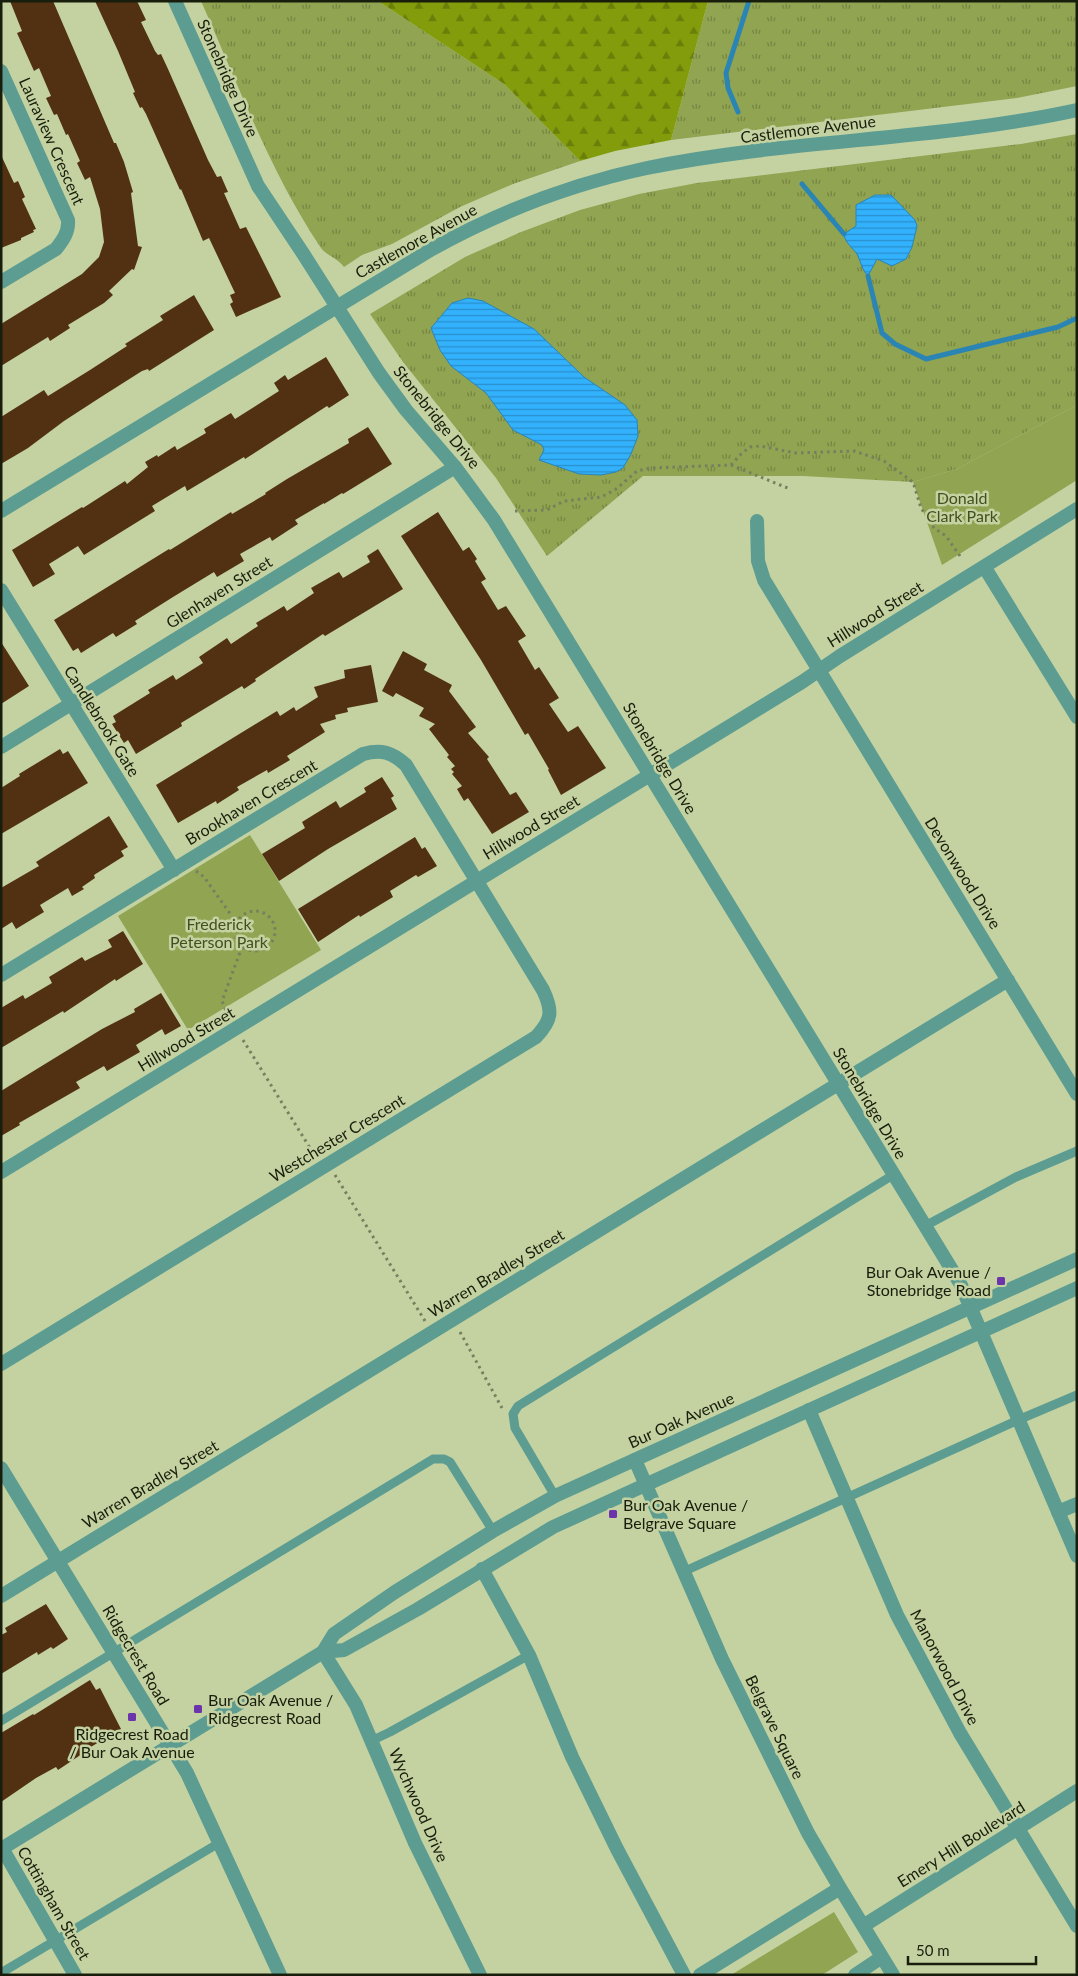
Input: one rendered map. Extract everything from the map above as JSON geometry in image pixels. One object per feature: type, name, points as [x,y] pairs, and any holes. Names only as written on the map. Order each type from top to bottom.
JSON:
[{"type":"street","name":"Stonebridge Drive","points":[[175,1],[258,186],[378,373],[406,410],[455,467],[494,520],[960,1283],[1077,1556]]},
{"type":"street","name":"Lauraview Crescent","points":[[1,71],[68,220],[68,226],[62,242],[56,249],[1,282]]},
{"type":"street","name":"Castlemore Avenue","points":[[1,511],[432,249],[487,220],[569,189],[621,174],[705,158],[991,125],[1077,110]]},
{"type":"street","name":"Glenhaven Street","points":[[1,747],[455,467]]},
{"type":"street","name":"Hillwood Street","points":[[1,1172],[650,775],[1077,509]]},
{"type":"street","name":"Devonwood Drive","points":[[757,521],[758,561],[764,580],[1077,1094]]},
{"type":"street","points":[[985,568],[1077,717]]},
{"type":"street","name":"Candlebrook Gate","points":[[1,590],[174,870]]},
{"type":"street","name":"Brookhaven Crescent","points":[[1,975],[363,754],[385,751],[397,756],[406,765],[476,881]]},
{"type":"street","name":"Westchester Crescent","points":[[1,1364],[536,1037],[547,1025],[550,1012],[548,1000],[476,881]]},
{"type":"street","name":"Warren Bradley Street","points":[[1,1596],[1008,980]]},
{"type":"street","name":"Bur Oak Avenue","points":[[324,1652],[334,1634],[396,1592],[493,1531],[555,1496],[1077,1259]]},
{"type":"street","name":"Bur Oak Avenue","points":[[1,1849],[324,1652],[344,1650],[418,1609],[553,1527],[1077,1288]]},
{"type":"street","name":"Manorwood Drive","points":[[810,1410],[897,1615],[960,1733],[1077,1926]]},
{"type":"street","points":[[635,1460],[646,1484]]},
{"type":"street","name":"Ridgecrest Road","points":[[1,1468],[187,1773],[280,1975]]},
{"type":"street","name":"Belgrave Square","points":[[646,1484],[737,1691],[808,1833],[894,1975]]},
{"type":"street","points":[[1058,1512],[1077,1504]]},
{"type":"street","points":[[482,1569],[529,1655],[572,1757],[637,1890],[684,1975]]},
{"type":"street","name":"Wychwood Drive","points":[[324,1652],[356,1705],[415,1843],[480,1975]]},
{"type":"street","name":"Emery Hill Boulevard","points":[[863,1926],[1077,1791]]},
{"type":"street","name":"Cottingham Street","points":[[1,1849],[75,1975]]},
{"type":"street","points":[[700,1975],[840,1888]]},
{"type":"street","points":[[855,1975],[882,1957]]},
{"type":"lane","points":[[924,1226],[1022,1174],[1077,1151]]},
{"type":"lane","points":[[555,1496],[515,1428],[513,1414],[518,1406],[894,1175]]},
{"type":"lane","points":[[684,1572],[1077,1395]]},
{"type":"lane","points":[[1,1721],[433,1459],[444,1459],[450,1462],[493,1531]]},
{"type":"lane","points":[[371,1741],[529,1655]]},
{"type":"lane","points":[[1,1973],[219,1843]]},
{"type":"path","points":[[731,465],[750,447],[760,446],[796,454],[854,451],[884,461],[913,482],[921,508],[934,528],[946,536],[960,556]]},
{"type":"path","points":[[515,511],[547,510],[564,501],[601,497],[615,490],[636,471],[650,468],[731,465],[790,489]]},
{"type":"path","points":[[196,871],[204,877],[236,922],[235,935],[242,947],[254,951],[267,947],[274,936],[274,923],[259,911],[246,913],[236,922]]},
{"type":"path","points":[[225,1010],[222,1001],[242,947]]},
{"type":"path","points":[[236,1029],[316,1159],[334,1173],[432,1333]]},
{"type":"path","points":[[458,1329],[503,1411]]},
{"type":"green space","points":[[201,1],[378,1],[504,84],[580,161],[513,184],[460,207],[392,244],[362,255],[344,267],[321,248],[286,189],[270,158]]},
{"type":"green space","points":[[378,1],[708,1],[671,140],[615,151],[580,161],[504,84]]},
{"type":"green space","points":[[708,1],[1077,1],[1077,86],[1017,98],[671,140]]},
{"type":"green space","points":[[1077,134],[1077,405],[957,469],[913,482],[803,476],[643,476],[547,556],[496,478],[403,362],[370,314],[465,257],[521,232],[580,210],[639,194],[697,183],[1021,144]]},
{"type":"green space","name":"Donald Clark Park","points":[[1077,405],[1077,480],[942,565],[913,482],[957,469]]},
{"type":"green space","name":"Frederick Peterson Park","points":[[250,835],[321,950],[188,1030],[118,916]]},
{"type":"green space","points":[[834,1912],[858,1952],[822,1975],[731,1975]]},
{"type":"water","points":[[875,195],[891,195],[915,220],[917,226],[912,247],[906,259],[892,266],[877,259],[868,276],[844,234],[856,226],[856,205]]},
{"type":"water","points":[[468,298],[483,301],[534,329],[584,377],[625,405],[637,420],[638,436],[623,468],[616,472],[601,475],[579,474],[539,460],[544,450],[542,445],[513,430],[486,393],[451,366],[440,350],[431,328],[452,303]]},
{"type":"building","points":[[10,1],[53,1],[124,162],[133,192],[131,193],[138,246],[142,247],[134,270],[132,269],[109,291],[113,295],[104,303],[68,325],[70,328],[50,341],[48,337],[1,366],[1,324],[82,274],[99,257],[104,242],[100,209],[90,177],[85,180],[77,163],[80,161],[68,134],[66,135],[57,114],[54,115],[46,98],[51,96],[39,68],[34,71],[17,33],[22,31]]},
{"type":"building","points":[[95,1],[137,1],[146,20],[141,22],[155,51],[158,55],[161,54],[208,160],[217,177],[221,176],[228,192],[224,193],[240,229],[246,227],[281,297],[236,317],[230,304],[233,302],[230,295],[235,293],[209,238],[203,241],[146,114],[142,107],[140,108],[133,93],[135,92]]},
{"type":"building","points":[[1,155],[14,183],[18,181],[25,197],[22,199],[36,229],[33,230],[34,232],[21,238],[21,240],[1,248]]},
{"type":"building","points":[[194,295],[214,330],[149,371],[148,369],[142,371],[64,421],[28,448],[1,464],[1,417],[44,390],[48,396],[90,370],[127,346],[125,344],[163,320],[160,316]]},
{"type":"building","points":[[326,357],[349,395],[329,408],[327,406],[245,459],[244,457],[187,491],[185,486],[152,506],[155,511],[84,555],[78,546],[49,564],[55,574],[33,587],[12,550],[125,481],[127,484],[148,467],[145,462],[157,455],[158,457],[175,446],[177,450],[206,433],[204,429],[231,413],[235,419],[279,391],[274,383],[285,375],[288,380]]},
{"type":"building","points":[[368,427],[392,464],[295,520],[298,524],[272,541],[270,537],[240,554],[244,561],[217,577],[214,572],[135,621],[137,624],[116,637],[113,633],[81,653],[78,648],[73,651],[54,620],[169,549],[231,512],[232,514],[266,494],[287,479],[349,443],[348,439]]},
{"type":"building","points":[[438,512],[463,551],[469,547],[477,559],[475,561],[486,579],[481,582],[498,610],[506,606],[526,636],[518,641],[535,670],[539,667],[559,698],[549,704],[568,732],[578,726],[606,768],[561,795],[549,769],[528,733],[525,735],[481,660],[401,536]]},
{"type":"building","points":[[378,549],[403,589],[325,636],[323,634],[255,679],[256,681],[244,689],[242,686],[181,723],[182,726],[136,754],[128,740],[124,743],[112,724],[116,722],[113,716],[150,693],[148,690],[173,675],[176,680],[203,663],[199,657],[227,638],[231,644],[258,626],[256,623],[284,606],[287,611],[314,593],[311,588],[339,572],[343,578],[370,562],[367,556]]},
{"type":"building","points":[[1,642],[29,686],[1,704]]},
{"type":"building","points":[[403,651],[427,664],[424,670],[452,685],[449,691],[476,727],[468,733],[489,757],[487,759],[510,795],[516,792],[529,812],[492,834],[468,798],[464,801],[457,789],[462,786],[452,774],[454,772],[451,769],[455,766],[429,729],[435,724],[419,716],[424,708],[396,693],[393,697],[382,691]]},
{"type":"building","points":[[371,665],[378,702],[347,708],[348,712],[335,715],[336,719],[320,724],[325,732],[287,756],[290,760],[268,773],[267,770],[237,787],[239,790],[217,804],[216,801],[178,823],[156,785],[277,711],[280,716],[294,707],[296,711],[318,697],[314,687],[345,678],[344,670]]},
{"type":"building","points":[[60,749],[63,754],[68,751],[88,783],[1,834],[1,788],[20,776],[19,774]]},
{"type":"building","points":[[382,777],[394,796],[391,798],[397,809],[328,849],[279,881],[262,854],[305,828],[302,822],[336,801],[340,808],[366,792],[364,788]]},
{"type":"building","points":[[109,816],[128,847],[121,851],[124,856],[94,875],[95,878],[82,887],[84,889],[72,896],[68,888],[40,905],[44,912],[16,929],[12,922],[1,929],[1,888],[39,866],[36,862]]},
{"type":"building","points":[[415,837],[422,849],[425,847],[437,866],[418,877],[416,875],[390,891],[393,897],[360,917],[359,915],[318,942],[298,909]]},
{"type":"building","points":[[123,931],[143,964],[116,981],[115,979],[64,1013],[63,1011],[1,1048],[1,1008],[23,995],[25,999],[52,983],[49,977],[82,957],[85,961],[112,947],[108,940]]},
{"type":"building","points":[[161,993],[181,1026],[165,1035],[162,1029],[136,1045],[140,1052],[107,1071],[104,1066],[76,1082],[80,1088],[19,1123],[20,1125],[1,1136],[1,1091],[102,1029],[135,1012],[134,1009]]},
{"type":"building","points":[[46,1604],[68,1639],[53,1649],[51,1647],[38,1655],[37,1652],[1,1674],[1,1635],[7,1632],[5,1628]]},
{"type":"building","points":[[90,1680],[96,1690],[100,1688],[121,1729],[84,1751],[58,1770],[56,1767],[36,1778],[1,1802],[1,1733]]},
{"type":"waterway","points":[[738,112],[728,88],[726,73],[749,1]]},
{"type":"waterway","points":[[802,184],[844,234]]},
{"type":"waterway","points":[[868,276],[882,333],[895,344],[926,359],[1058,327],[1077,318]]},
{"type":"place","name":"Bur Oak Avenue / Stonebridge Road","points":[[1001,1281]]},
{"type":"place","name":"Bur Oak Avenue / Belgrave Square","points":[[613,1514]]},
{"type":"place","name":"Bur Oak Avenue / Ridgecrest Road","points":[[198,1709]]},
{"type":"place","name":"Ridgecrest Road / Bur Oak Avenue","points":[[132,1717]]}]
